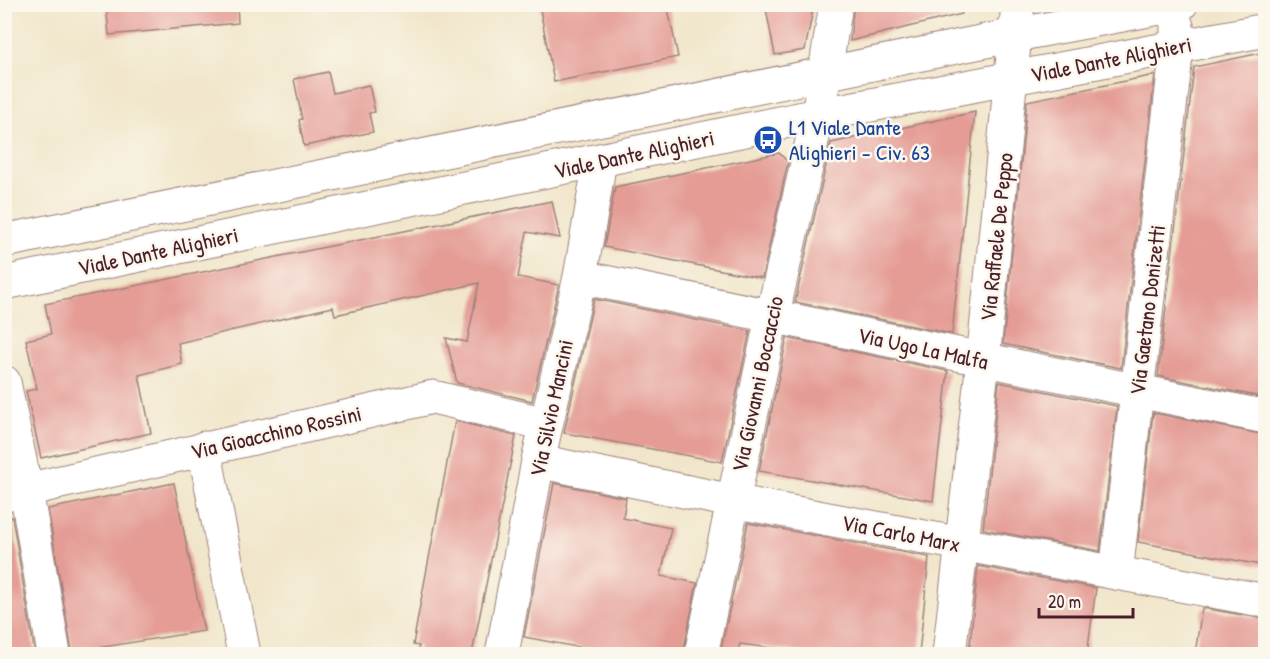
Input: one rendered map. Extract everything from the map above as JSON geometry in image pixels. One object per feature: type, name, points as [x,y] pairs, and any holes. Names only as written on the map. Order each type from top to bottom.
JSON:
[{"type":"street","name":"Via Giovanni Boccaccio","points":[[701,654],[772,316],[818,115],[836,4]]},
{"type":"street","name":"Viale Dante Alighieri","points":[[4,241],[825,74],[1017,20],[1178,5]]},
{"type":"street","name":"Via Gaetano Donizetti","points":[[1116,573],[1177,47],[1178,5]]},
{"type":"street","name":"Via Raffaele De Peppo","points":[[950,654],[983,361],[1017,20]]},
{"type":"street","name":"Viale Dante Alighieri","points":[[4,283],[818,115],[1266,30]]},
{"type":"street","name":"Via Silvio Mancini","points":[[502,654],[538,461],[580,277],[600,161]]},
{"type":"street","name":"Via Ugo La Malfa","points":[[580,277],[1266,417]]},
{"type":"street","points":[[4,382],[15,493],[54,654]]},
{"type":"street","name":"Via Gioacchino Rossini","points":[[15,493],[433,397],[546,424]]},
{"type":"street","points":[[204,448],[244,654]]},
{"type":"street","name":"Via Carlo Marx","points":[[538,461],[732,501],[1266,601]]},
{"type":"building","points":[[106,4],[237,4],[238,23],[109,35]]},
{"type":"building","points":[[539,4],[667,4],[678,57],[554,82]]},
{"type":"building","points":[[765,4],[814,4],[805,50],[775,55]]},
{"type":"building","points":[[854,4],[961,4],[962,14],[850,41]]},
{"type":"building","points":[[1266,52],[1266,398],[1158,376],[1194,67]]},
{"type":"building","points":[[328,72],[333,93],[369,85],[375,112],[369,113],[373,132],[304,146],[299,120],[302,119],[294,79]]},
{"type":"building","points":[[1155,75],[1121,368],[1003,344],[1027,101]]},
{"type":"building","points":[[975,112],[952,334],[795,302],[831,143]]},
{"type":"building","points":[[779,153],[788,162],[762,278],[604,247],[615,187]]},
{"type":"building","points":[[552,201],[560,238],[527,232],[518,277],[559,285],[532,401],[457,383],[446,338],[467,342],[479,283],[335,315],[333,307],[178,343],[182,364],[139,375],[151,433],[41,458],[26,391],[37,389],[26,340],[51,334],[45,304]]},
{"type":"building","points":[[594,299],[750,331],[722,462],[564,433]]},
{"type":"building","points":[[787,338],[948,371],[933,501],[759,471]]},
{"type":"building","points":[[999,382],[1117,406],[1100,551],[983,529]]},
{"type":"building","points":[[1153,413],[1266,435],[1266,566],[1138,542]]},
{"type":"building","points":[[455,421],[516,436],[472,654],[417,654],[419,646],[413,645]]},
{"type":"building","points":[[174,483],[204,631],[72,652],[48,509]]},
{"type":"building","points":[[554,483],[626,498],[623,518],[671,528],[661,576],[697,583],[683,654],[647,648],[645,654],[614,654],[524,637]]},
{"type":"building","points":[[12,517],[35,654],[4,654],[4,519]]},
{"type":"building","points":[[748,523],[929,557],[919,654],[816,654],[740,644],[737,654],[720,654]]},
{"type":"building","points":[[978,566],[1096,588],[1087,654],[969,654]]},
{"type":"building","points":[[1202,608],[1266,619],[1266,654],[1195,654]]},
{"type":"place","name":"L1 Viale Dante Alighieri - Civ. 63","points":[[768,140]]}]
